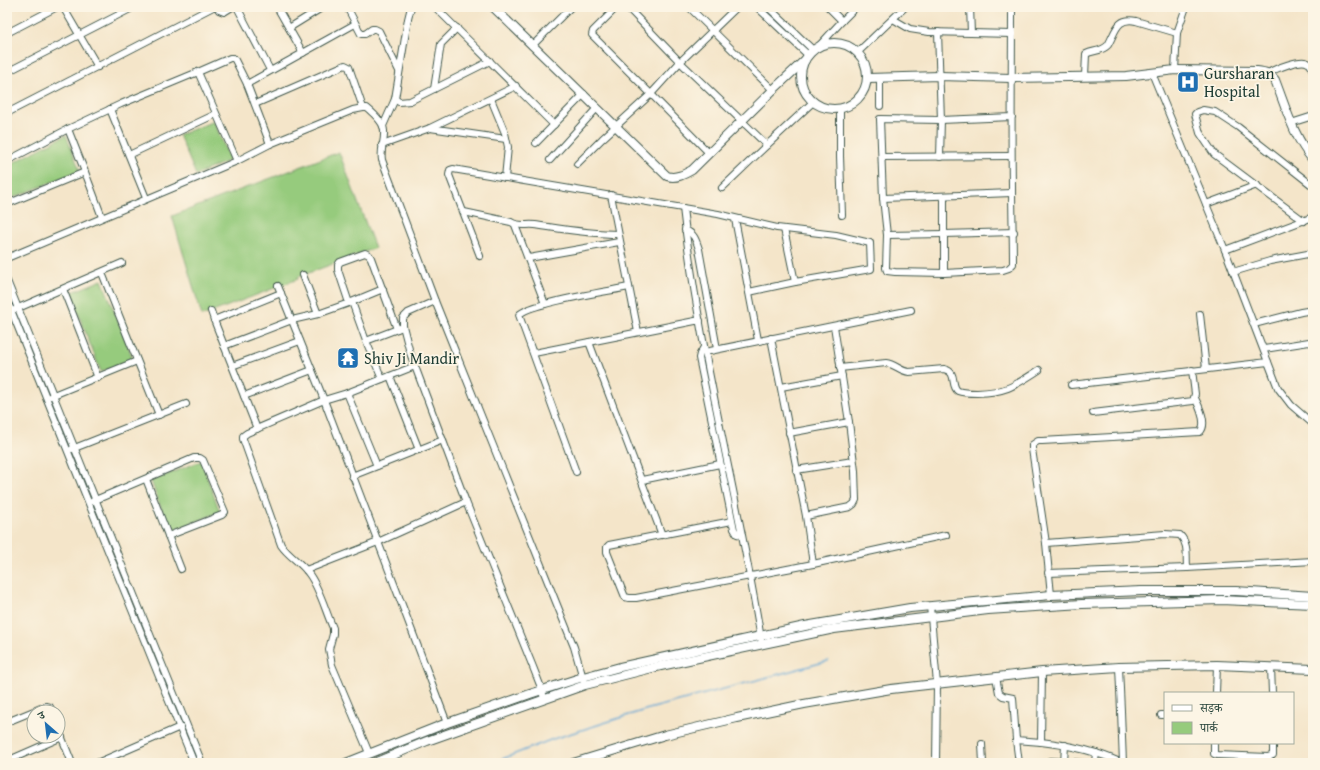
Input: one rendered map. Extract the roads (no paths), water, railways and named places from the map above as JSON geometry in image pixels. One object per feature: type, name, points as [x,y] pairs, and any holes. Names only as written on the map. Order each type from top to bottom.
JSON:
[{"type":"main road","points":[[493,7],[667,176],[671,177],[679,176],[692,170],[811,53],[823,44],[832,42],[851,46],[864,60],[868,78],[860,98],[852,104],[840,109],[822,107],[813,102],[806,93],[802,82],[801,71],[811,53]]},
{"type":"main road","points":[[868,78],[940,76],[1011,78],[1126,76],[1175,70],[1257,71],[1268,73],[1275,80],[1291,123],[1302,145],[1313,160]]},
{"type":"main road","points":[[761,640],[805,626],[910,608],[1051,595],[1141,591],[1236,591],[1313,596]]},
{"type":"main road","points":[[374,763],[427,741],[544,699],[620,667],[761,640],[834,629],[988,610],[1082,604],[1221,600],[1313,604]]},
{"type":"main road","points":[[573,763],[664,735],[737,718],[804,704],[891,689],[1042,672],[1119,668],[1217,665],[1313,669]]},
{"type":"main road","points":[[346,763],[447,723],[542,690],[584,681]]},
{"type":"street","points":[[7,33],[56,7]]},
{"type":"street","points":[[64,7],[98,67]]},
{"type":"street","points":[[7,72],[134,7]]},
{"type":"street","points":[[8,110],[98,67],[213,7]]},
{"type":"street","points":[[217,7],[219,10],[224,12],[232,7]]},
{"type":"street","points":[[237,7],[270,70]]},
{"type":"street","points":[[277,7],[303,53]]},
{"type":"street","points":[[289,28],[323,7]]},
{"type":"street","points":[[347,7],[362,35],[372,29],[379,31],[399,71]]},
{"type":"street","points":[[411,7],[395,99],[383,126],[384,133],[381,150],[382,160],[435,301],[574,647],[584,681]]},
{"type":"street","points":[[435,7],[554,124]]},
{"type":"street","points":[[532,46],[571,7]]},
{"type":"street","points":[[617,7],[593,31],[592,35],[709,153]]},
{"type":"street","points":[[627,7],[680,62],[767,145]]},
{"type":"street","points":[[689,7],[773,90]]},
{"type":"street","points":[[577,164],[651,94],[680,62],[737,7]]},
{"type":"street","points":[[757,7],[811,53]]},
{"type":"street","points":[[768,7],[811,53]]},
{"type":"street","points":[[828,7],[842,21]]},
{"type":"street","points":[[811,53],[856,7]]},
{"type":"street","points":[[858,52],[905,7]]},
{"type":"street","points":[[970,7],[971,33]]},
{"type":"street","points":[[1012,7],[1012,117],[1011,156],[1014,232],[1013,264],[1009,268],[1003,270],[944,273],[887,271],[887,235],[883,198],[880,119],[941,120],[1012,117]]},
{"type":"street","points":[[1175,70],[1177,33],[1186,7]]},
{"type":"street","points":[[893,19],[910,29],[929,32],[1012,34]]},
{"type":"street","points":[[1085,76],[1086,54],[1106,48],[1123,21],[1136,21],[1177,33]]},
{"type":"street","points":[[247,84],[356,24]]},
{"type":"street","points":[[434,89],[441,44],[457,28]]},
{"type":"street","points":[[938,32],[941,120],[940,157]]},
{"type":"street","points":[[7,160],[110,109],[233,58],[237,62],[247,84],[270,144]]},
{"type":"street","points":[[395,99],[399,102],[410,101],[490,61]]},
{"type":"street","points":[[1268,73],[1275,68],[1304,61],[1310,64],[1313,71]]},
{"type":"street","points":[[255,104],[344,65],[349,67],[363,108]]},
{"type":"street","points":[[198,72],[237,161]]},
{"type":"street","points":[[1152,73],[1225,250],[1278,388],[1291,405],[1313,424]]},
{"type":"street","points":[[880,78],[880,106]]},
{"type":"street","points":[[382,145],[430,128],[516,86]]},
{"type":"street","points":[[536,143],[584,94]]},
{"type":"street","points":[[491,99],[505,132],[508,147],[505,178]]},
{"type":"street","points":[[722,188],[813,102]]},
{"type":"street","points":[[7,258],[146,198],[237,161],[270,144],[353,110],[363,108],[370,111],[383,126]]},
{"type":"street","points":[[550,160],[597,108]]},
{"type":"street","points":[[110,109],[146,198]]},
{"type":"street","points":[[840,109],[842,215]]},
{"type":"street","points":[[1304,221],[1211,150],[1203,138],[1195,114],[1204,110],[1215,112],[1238,127],[1313,186]]},
{"type":"street","points":[[129,155],[216,114]]},
{"type":"street","points":[[1291,123],[1313,116]]},
{"type":"street","points":[[430,128],[506,139]]},
{"type":"street","points":[[68,129],[102,217]]},
{"type":"street","points":[[882,157],[1011,156]]},
{"type":"street","points":[[480,256],[449,175],[450,170],[453,169],[718,214],[784,229],[836,235],[870,243],[871,269],[795,282],[749,292]]},
{"type":"street","points":[[7,204],[85,172]]},
{"type":"street","points":[[1206,204],[1257,185]]},
{"type":"street","points":[[883,198],[1012,193]]},
{"type":"street","points":[[611,196],[638,332]]},
{"type":"street","points":[[944,196],[944,273]]},
{"type":"street","points":[[683,208],[685,230],[705,349],[750,576],[761,640]]},
{"type":"street","points":[[464,212],[511,222],[514,225],[529,258],[545,304]]},
{"type":"street","points":[[735,218],[758,340]]},
{"type":"street","points":[[1225,250],[1313,218]]},
{"type":"street","points":[[514,225],[532,225],[597,234],[618,234]]},
{"type":"street","points":[[784,229],[795,282]]},
{"type":"street","points":[[685,230],[694,236],[699,249],[717,349]]},
{"type":"street","points":[[887,235],[1014,232]]},
{"type":"street","points":[[529,258],[619,242]]},
{"type":"street","points":[[382,379],[338,270],[338,265],[340,262],[363,253],[367,254],[371,258],[400,328],[466,502],[542,690],[544,699]]},
{"type":"street","points":[[1233,272],[1270,261],[1313,253]]},
{"type":"street","points":[[12,311],[122,263]]},
{"type":"street","points":[[102,273],[159,415]]},
{"type":"street","points":[[303,275],[318,314]]},
{"type":"street","points":[[7,281],[202,763]]},
{"type":"street","points":[[576,472],[519,314],[525,309],[545,304],[629,287]]},
{"type":"street","points":[[63,288],[98,378]]},
{"type":"street","points":[[224,346],[292,320],[318,314],[351,303],[383,289]]},
{"type":"street","points":[[214,320],[280,290],[324,400],[447,723]]},
{"type":"street","points":[[7,300],[194,763]]},
{"type":"street","points":[[400,328],[405,315],[435,301]]},
{"type":"street","points":[[742,535],[737,534],[732,521],[699,358],[700,354],[705,349],[717,349],[911,310]]},
{"type":"street","points":[[1254,324],[1313,310]]},
{"type":"street","points":[[210,311],[257,429]]},
{"type":"street","points":[[1200,314],[1206,369]]},
{"type":"street","points":[[534,353],[700,321]]},
{"type":"street","points":[[806,516],[850,507],[854,504],[856,497],[848,422],[834,326]]},
{"type":"street","points":[[366,341],[400,328]]},
{"type":"street","points":[[771,338],[806,516],[813,564]]},
{"type":"street","points":[[232,366],[300,341]]},
{"type":"street","points":[[589,342],[662,535]]},
{"type":"street","points":[[1264,349],[1309,342],[1313,344]]},
{"type":"street","points":[[47,398],[137,361]]},
{"type":"street","points":[[1071,385],[1268,362]]},
{"type":"street","points":[[840,368],[886,363],[894,364],[905,372],[944,369],[952,373],[955,388],[958,391],[973,393],[1005,390],[1039,370]]},
{"type":"street","points":[[369,753],[332,665],[329,649],[333,634],[332,628],[315,585],[306,570],[286,552],[281,545],[244,444],[243,436],[324,400],[347,393],[415,366]]},
{"type":"street","points":[[244,396],[312,370]]},
{"type":"street","points":[[1051,595],[1046,543],[1032,445],[1042,441],[1200,432],[1203,426],[1200,411],[1195,398],[1192,370]]},
{"type":"street","points":[[390,376],[419,450]]},
{"type":"street","points":[[781,388],[842,376]]},
{"type":"street","points":[[347,393],[377,466]]},
{"type":"street","points":[[1093,413],[1190,402],[1195,398]]},
{"type":"street","points":[[68,451],[186,404]]},
{"type":"street","points":[[789,433],[848,422]]},
{"type":"street","points":[[352,476],[443,440]]},
{"type":"street","points":[[88,503],[194,458],[200,458],[203,460],[225,510],[224,514],[168,536]]},
{"type":"street","points":[[796,470],[853,461]]},
{"type":"street","points":[[642,480],[720,464]]},
{"type":"street","points":[[146,479],[181,569]]},
{"type":"street","points":[[306,570],[378,542],[466,502]]},
{"type":"street","points":[[732,521],[612,544],[607,547],[607,552],[624,595],[627,598],[636,598],[813,564],[946,535]]},
{"type":"street","points":[[1046,543],[1165,534],[1180,535],[1184,539],[1186,545],[1187,568]]},
{"type":"street","points":[[1048,573],[1187,568],[1313,561]]},
{"type":"street","points":[[930,606],[937,684],[936,763]]},
{"type":"street","points":[[1216,692],[1217,665]]},
{"type":"street","points":[[1271,667],[1272,692]]},
{"type":"street","points":[[1016,740],[1065,745],[1096,753],[1111,761],[1122,763],[1122,711],[1119,668]]},
{"type":"street","points":[[1041,742],[1042,672]]},
{"type":"street","points":[[996,678],[999,693],[1003,696],[1013,698],[1019,763]]},
{"type":"street","points":[[7,722],[26,714]]},
{"type":"street","points":[[96,763],[180,727]]},
{"type":"street","points":[[7,761],[46,744]]},
{"type":"street","points":[[65,744],[72,763]]},
{"type":"street","points":[[982,744],[983,763]]},
{"type":"street","points":[[1214,744],[1214,754],[1217,755],[1268,757],[1273,755],[1273,744]]},
{"type":"street","points":[[1064,762],[1065,745]]},
{"type":"street","points":[[1094,763],[1096,753]]},
{"type":"street","points":[[1050,761],[1083,763]]},
{"type":"waterway","points":[[492,763],[553,739],[645,710],[828,661]]},
{"type":"place","name":"Gursharan Hospital","points":[[1188,82]]},
{"type":"place","name":"Shiv Ji Mandir","points":[[348,358]]}]
